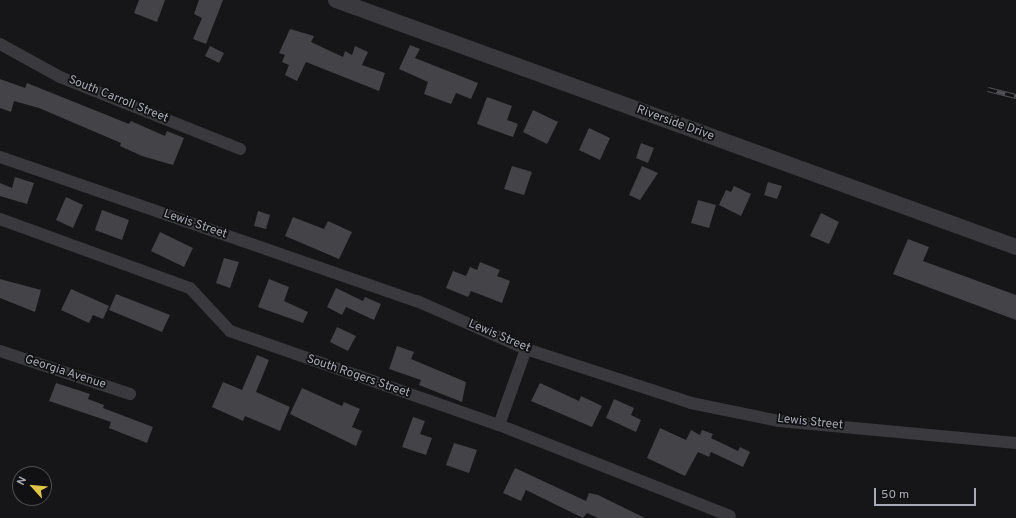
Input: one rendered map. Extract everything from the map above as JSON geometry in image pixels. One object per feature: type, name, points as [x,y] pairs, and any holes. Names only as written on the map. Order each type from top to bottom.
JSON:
[{"type":"street","name":"Riverside Drive","points":[[336,0],[1016,247]]},
{"type":"street","name":"South Carroll Street","points":[[0,44],[60,77],[240,149]]},
{"type":"street","name":"Lewis Street","points":[[0,157],[417,300],[526,349],[691,403],[779,421],[1016,443]]},
{"type":"street","name":"South Rogers Street","points":[[0,219],[190,288],[230,331],[499,425],[730,516]]},
{"type":"street","points":[[499,425],[526,349]]},
{"type":"street","name":"Georgia Avenue","points":[[0,351],[130,394]]},
{"type":"building","points":[[139,0],[165,0],[157,22],[134,13]]},
{"type":"building","points":[[199,0],[223,0],[206,44],[193,39],[202,18],[194,14]]},
{"type":"building","points":[[290,29],[314,36],[311,42],[343,57],[345,51],[352,55],[355,46],[368,52],[362,65],[385,73],[379,91],[306,62],[297,81],[285,75],[289,65],[282,62],[285,55],[279,53]]},
{"type":"building","points":[[410,45],[420,49],[415,58],[478,83],[471,99],[456,93],[451,104],[424,94],[428,82],[399,69]]},
{"type":"building","points":[[210,46],[224,53],[219,63],[205,56]]},
{"type":"building","points":[[0,79],[25,88],[27,83],[129,124],[131,121],[165,136],[167,131],[184,138],[173,165],[142,156],[120,146],[121,143],[39,108],[14,101],[11,112],[0,108]]},
{"type":"building","points":[[487,97],[512,106],[507,120],[518,124],[513,137],[477,124]]},
{"type":"building","points":[[533,110],[558,122],[547,144],[523,132]]},
{"type":"building","points":[[589,128],[610,138],[600,160],[579,150]]},
{"type":"building","points":[[641,143],[654,148],[648,163],[636,158]]},
{"type":"building","points":[[512,166],[532,172],[524,195],[504,189]]},
{"type":"building","points":[[642,166],[658,173],[640,200],[629,195]]},
{"type":"building","points":[[15,177],[34,183],[27,204],[0,196],[0,183],[12,188]]},
{"type":"building","points":[[768,182],[782,186],[777,199],[764,195]]},
{"type":"building","points":[[734,186],[751,194],[741,216],[719,205],[726,190],[731,192]]},
{"type":"building","points":[[66,197],[83,205],[73,228],[56,220]]},
{"type":"building","points":[[698,200],[716,205],[709,228],[691,223]]},
{"type":"building","points":[[102,210],[129,220],[122,240],[95,230]]},
{"type":"building","points":[[258,211],[270,215],[266,229],[254,226]]},
{"type":"building","points":[[821,213],[839,222],[829,244],[810,236]]},
{"type":"building","points":[[293,217],[324,229],[328,221],[352,232],[339,259],[285,236]]},
{"type":"building","points":[[160,232],[193,248],[184,267],[151,251]]},
{"type":"building","points":[[908,239],[929,247],[923,261],[1016,295],[1016,320],[893,274]]},
{"type":"building","points":[[224,258],[239,262],[230,288],[216,283]]},
{"type":"building","points":[[480,262],[500,270],[497,276],[510,281],[502,303],[471,291],[468,297],[446,288],[453,271],[466,276],[470,267],[477,270]]},
{"type":"building","points":[[0,279],[41,290],[35,312],[0,298]]},
{"type":"building","points":[[269,279],[289,287],[284,301],[308,312],[303,323],[258,307]]},
{"type":"building","points":[[336,288],[363,301],[365,297],[381,304],[374,320],[346,307],[342,315],[327,307]]},
{"type":"building","points":[[71,289],[109,306],[103,319],[93,315],[89,323],[61,310]]},
{"type":"building","points":[[116,294],[170,315],[162,332],[109,310]]},
{"type":"building","points":[[337,327],[356,336],[348,351],[330,342]]},
{"type":"building","points":[[397,346],[414,352],[411,359],[466,382],[462,402],[419,385],[421,380],[389,369]]},
{"type":"building","points":[[257,355],[269,360],[256,392],[290,407],[280,431],[245,416],[243,421],[212,407],[223,382],[242,390]]},
{"type":"building","points":[[56,383],[90,394],[88,399],[104,405],[103,408],[153,427],[147,443],[109,428],[111,422],[49,401]]},
{"type":"building","points":[[540,383],[579,401],[581,396],[602,406],[592,427],[531,401]]},
{"type":"building","points":[[302,388],[342,406],[344,402],[360,409],[352,427],[362,431],[356,446],[290,414]]},
{"type":"building","points":[[614,399],[634,408],[631,415],[641,420],[636,432],[606,418]]},
{"type":"building","points":[[413,417],[425,421],[420,434],[432,438],[426,455],[402,447]]},
{"type":"building","points":[[660,428],[686,440],[691,430],[700,435],[702,430],[713,434],[711,438],[738,451],[740,447],[750,452],[743,467],[711,452],[709,457],[698,452],[685,476],[647,458]]},
{"type":"building","points":[[454,443],[477,450],[469,473],[446,465]]},
{"type":"building","points":[[515,468],[586,501],[589,493],[598,495],[645,518],[598,518],[587,513],[583,518],[526,490],[521,501],[503,493]]},
{"type":"railway","points":[[988,89],[1016,96]]}]
